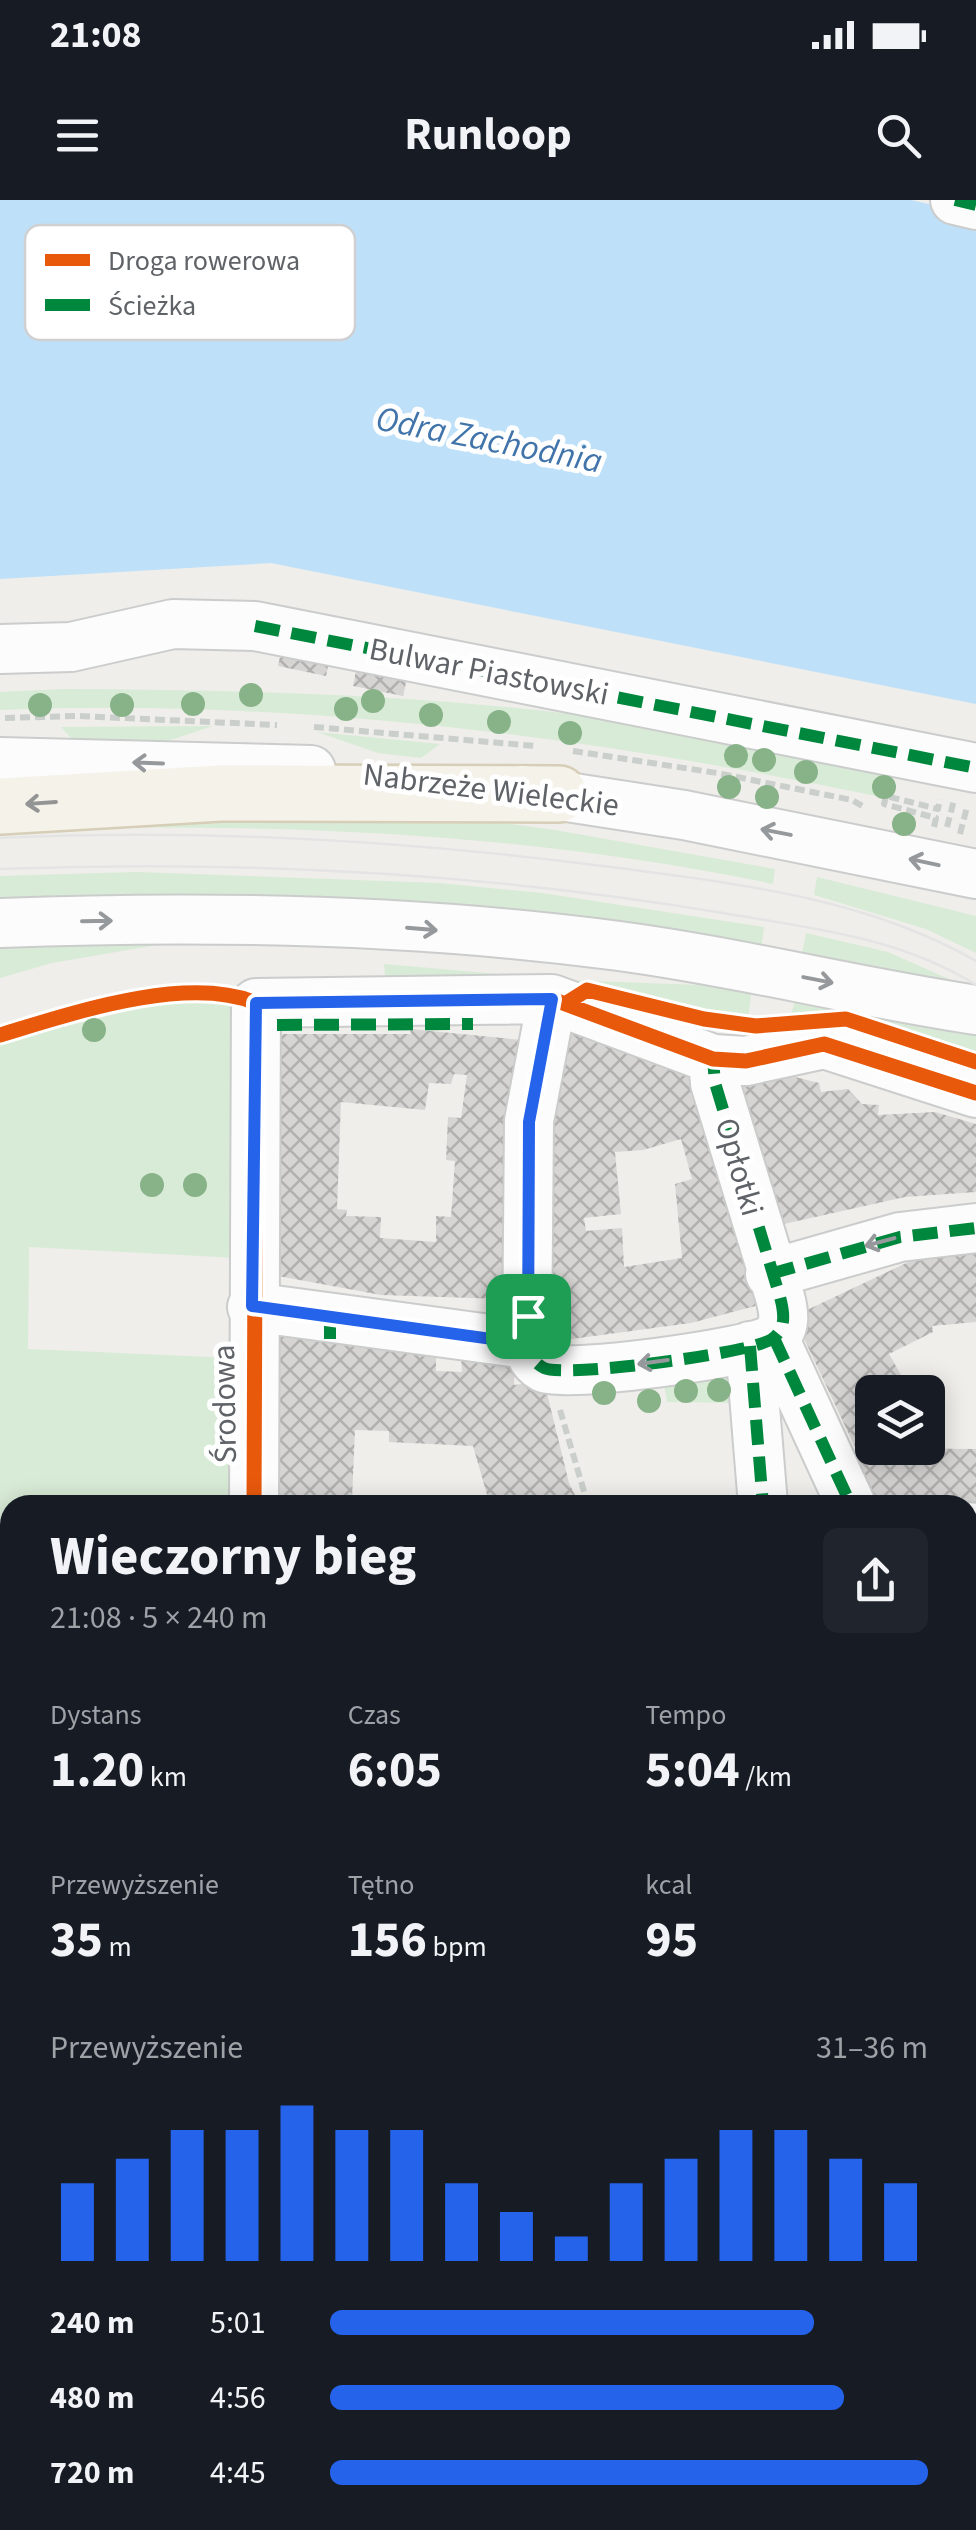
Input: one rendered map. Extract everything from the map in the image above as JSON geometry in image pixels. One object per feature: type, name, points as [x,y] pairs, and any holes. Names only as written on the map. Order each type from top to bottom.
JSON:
[{"type":"main road","points":[[0,806],[259,792],[558,794]]},
{"type":"street","points":[[954,200],[976,205]]},
{"type":"street","name":"Bulwar Piastowski","points":[[0,649],[72,647],[174,624],[255,626],[976,768]]},
{"type":"street","name":"Nabrzeże Wieleckie","points":[[0,762],[249,766],[558,794],[872,850],[976,874]]},
{"type":"street","points":[[0,923],[310,922],[570,941],[722,962],[976,1010]]},
{"type":"street","points":[[846,1495],[762,1342],[577,1372],[544,1368],[529,1354],[529,1122],[552,999],[713,1060],[746,1060],[824,1044],[976,1093]]},
{"type":"street","name":"Środowa","points":[[254,1495],[256,1003],[552,999]]},
{"type":"street","name":"Opłotki","points":[[713,1060],[714,1083],[784,1318],[762,1342],[764,1495]]},
{"type":"street","points":[[770,1274],[900,1237],[976,1228]]},
{"type":"street","points":[[252,1306],[330,1328],[528,1344]]},
{"type":"path","points":[[948,823],[950,813]]},
{"type":"path","points":[[962,826],[965,817]]},
{"type":"path","points":[[558,1400],[585,1495]]},
{"type":"green space","points":[[63,689],[325,695],[522,709],[662,727],[886,772],[881,797],[663,756],[443,726],[222,710],[0,710],[0,692]]},
{"type":"green space","points":[[213,726],[171,740],[73,740],[61,727]]},
{"type":"green space","points":[[317,732],[440,744],[421,758],[378,753]]},
{"type":"green space","points":[[220,807],[431,813],[555,830],[775,869],[773,884],[590,853],[406,835],[222,828],[37,829]]},
{"type":"green space","points":[[136,872],[439,883],[542,893],[764,927],[761,951],[0,905],[0,876]]},
{"type":"green space","points":[[817,877],[976,916],[976,953],[926,929],[814,895]]},
{"type":"green space","points":[[806,933],[888,952],[976,991],[801,959]]},
{"type":"green space","points":[[136,939],[157,945],[52,963],[0,978],[0,944]]},
{"type":"green space","points":[[384,964],[566,980],[752,987],[748,1020],[583,985],[574,991],[386,985]]},
{"type":"green space","points":[[796,995],[976,1029],[976,1056],[854,1015],[791,1016]]},
{"type":"green space","points":[[242,998],[238,1258],[29,1247],[28,1349],[233,1358],[236,1495],[0,1495],[0,1043],[175,999]]},
{"type":"green space","points":[[662,1372],[731,1372],[737,1403],[667,1402]]},
{"type":"water","name":"Odra Zachodnia","points":[[0,200],[911,200],[976,215],[976,704],[271,563],[0,579]]},
{"type":"building","points":[[284,638],[332,648],[326,676],[278,666]]},
{"type":"building","points":[[359,656],[410,666],[403,696],[353,686]]},
{"type":"building","points":[[562,1024],[691,1078],[763,1304],[691,1323],[549,1342],[548,1155]],"holes":[[[681,1139],[692,1179],[675,1184],[682,1258],[624,1267],[622,1228],[586,1231],[584,1218],[621,1214],[615,1152],[643,1150]]]},
{"type":"building","points":[[410,1029],[522,1040],[503,1212],[504,1299],[381,1295],[267,1274],[277,1034],[411,1034]],"holes":[[[454,1074],[467,1075],[461,1118],[448,1117],[446,1160],[455,1161],[451,1217],[436,1216],[436,1242],[380,1238],[381,1217],[346,1216],[347,1210],[337,1209],[341,1102],[425,1110],[429,1083],[451,1084]]]},
{"type":"building","points":[[791,1076],[819,1083],[821,1092],[848,1089],[862,1104],[879,1105],[878,1115],[935,1112],[976,1124],[976,1192],[905,1197],[766,1228],[731,1090]]},
{"type":"building","points":[[976,1250],[976,1322],[932,1326],[933,1332],[889,1354],[901,1375],[855,1375],[855,1447],[800,1330],[807,1310],[921,1256]]},
{"type":"building","points":[[276,1331],[436,1355],[436,1371],[462,1372],[461,1358],[515,1367],[514,1385],[544,1381],[575,1495],[487,1495],[473,1446],[389,1442],[389,1431],[355,1430],[352,1495],[275,1495]]},
{"type":"building","points":[[945,1449],[976,1449],[976,1495],[869,1495],[860,1465],[945,1465]]},
{"type":"tram line","points":[[0,838],[156,835],[310,839],[619,868],[803,897],[892,923],[976,961]]},
{"type":"tram line","points":[[0,869],[272,868],[544,888],[723,913],[854,937],[917,956],[976,985]]},
{"type":"marked path","points":[[955,200],[976,205]]},
{"type":"marked path","points":[[255,626],[976,768]]},
{"type":"marked path","points":[[552,999],[529,1121],[527,1344],[533,1358],[544,1368],[586,1370],[697,1357],[758,1345],[780,1330],[781,1303],[715,1083],[713,1059]]},
{"type":"marked path","points":[[277,1025],[473,1024]]},
{"type":"marked path","points":[[770,1274],[900,1237],[976,1228]]},
{"type":"marked path","points":[[252,1307],[527,1344]]},
{"type":"marked path","points":[[330,1319],[330,1339]]},
{"type":"marked path","points":[[774,1338],[846,1495]]},
{"type":"marked path","points":[[750,1346],[762,1495]]},
{"type":"cycle path","points":[[568,1002],[587,990],[704,1019],[756,1026],[846,1019],[976,1062]]},
{"type":"cycle path","points":[[0,1035],[93,1008],[163,995],[228,995],[256,1003],[552,999],[713,1059],[746,1061],[824,1044],[976,1093]]},
{"type":"cycle path","points":[[254,1495],[256,1003]]},
{"type":"route","points":[[552,999],[529,1122],[528,1316],[528,1344],[252,1306],[256,1003],[552,999]]}]
